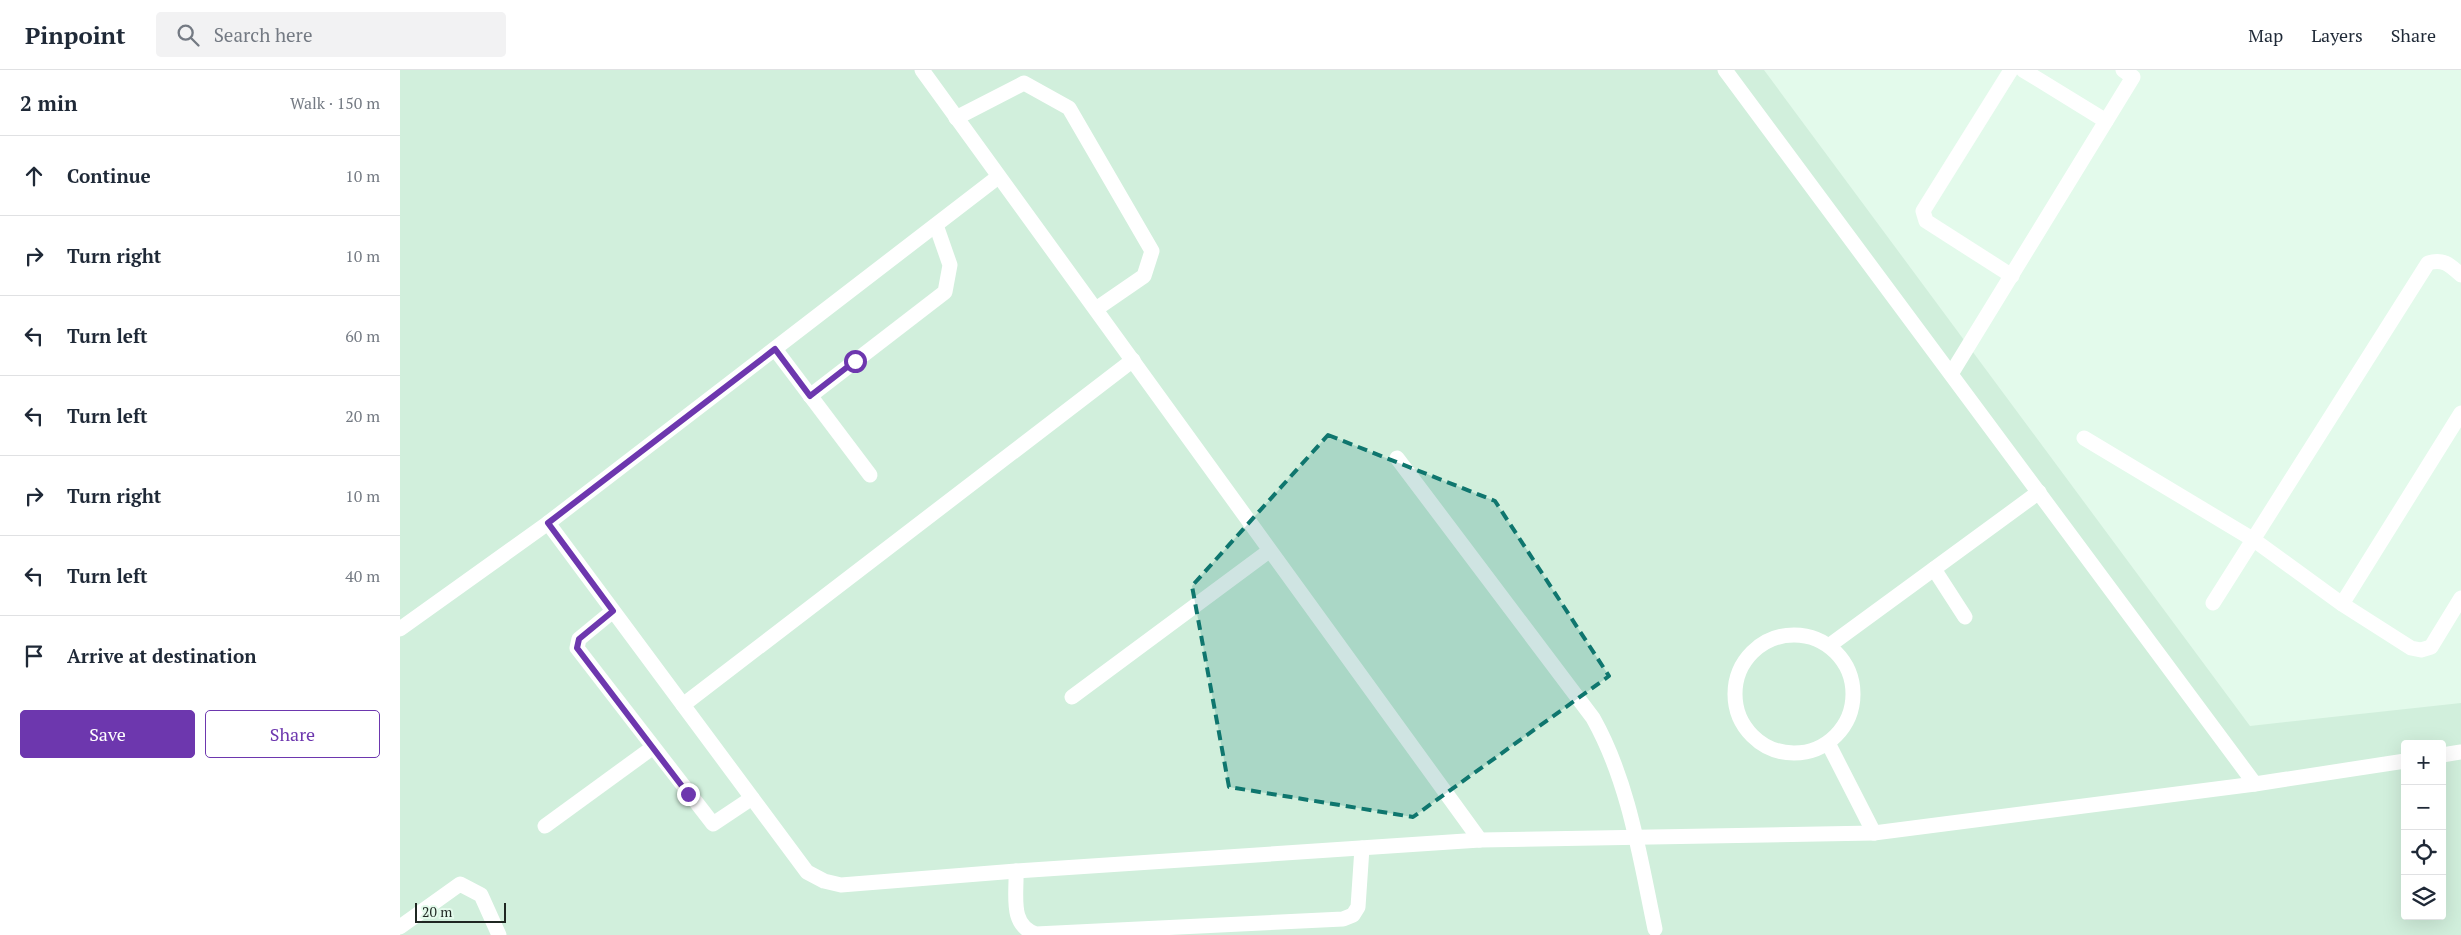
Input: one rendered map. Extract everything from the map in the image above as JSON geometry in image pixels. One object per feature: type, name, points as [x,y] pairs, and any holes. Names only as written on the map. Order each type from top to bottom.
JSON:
[{"type":"lane","points":[[922,70],[1480,840]]},
{"type":"lane","points":[[1725,70],[2255,784]]},
{"type":"lane","points":[[2010,70],[1923,211],[1926,221],[2012,276]]},
{"type":"lane","points":[[2023,70],[2106,121]]},
{"type":"lane","points":[[1951,374],[2133,77],[2123,70]]},
{"type":"lane","points":[[956,118],[1024,82],[1069,108],[1152,251],[1144,276],[1096,309]]},
{"type":"lane","points":[[400,629],[548,523],[998,177]]},
{"type":"lane","points":[[810,396],[945,292],[950,265],[936,225]]},
{"type":"lane","points":[[2214,603],[2428,263],[2436,260],[2447,262],[2461,274]]},
{"type":"lane","points":[[775,349],[870,475]]},
{"type":"lane","points":[[683,705],[1133,360]]},
{"type":"lane","points":[[2342,604],[2461,413]]},
{"type":"lane","points":[[2084,438],[2254,540],[2342,604],[2411,648],[2421,650],[2431,647],[2461,598]]},
{"type":"lane","points":[[1397,458],[1593,718],[1606,741],[1615,764],[1636,836],[1655,930]]},
{"type":"lane","points":[[1830,645],[2039,492]]},
{"type":"lane","points":[[548,523],[807,872],[824,881],[841,885],[1016,871],[1480,840],[1874,833],[2255,784],[2401,762]]},
{"type":"lane","points":[[1072,697],[1269,551]]},
{"type":"lane","points":[[1934,569],[1965,617]]},
{"type":"lane","points":[[613,611],[579,639],[577,648],[652,748],[713,824],[752,798]]},
{"type":"lane","points":[[1792,634],[1811,636],[1830,645],[1842,659],[1851,676],[1854,694],[1850,713],[1842,730],[1828,743],[1810,751],[1790,753],[1770,749],[1754,738],[1741,722],[1735,703],[1736,683],[1742,664],[1755,648],[1772,638],[1792,634]]},
{"type":"lane","points":[[1828,743],[1874,833]]},
{"type":"lane","points":[[545,826],[652,748]]},
{"type":"lane","points":[[2446,754],[2461,752]]},
{"type":"lane","points":[[1016,871],[1017,920],[1025,930],[1036,934],[1343,919],[1353,914],[1358,907],[1362,848]]},
{"type":"lane","points":[[400,927],[460,884],[481,895],[499,935]]},
{"type":"highlighted area","points":[[1328,435],[1495,501],[1609,676],[1413,817],[1229,787],[1192,586]]},
{"type":"shaded area","points":[[400,70],[1764,70],[2250,726],[2461,703],[2461,935],[400,935]]},
{"type":"route","points":[[688,794],[577,648],[579,639],[613,611],[548,523],[775,349],[810,396],[855,361]]}]
